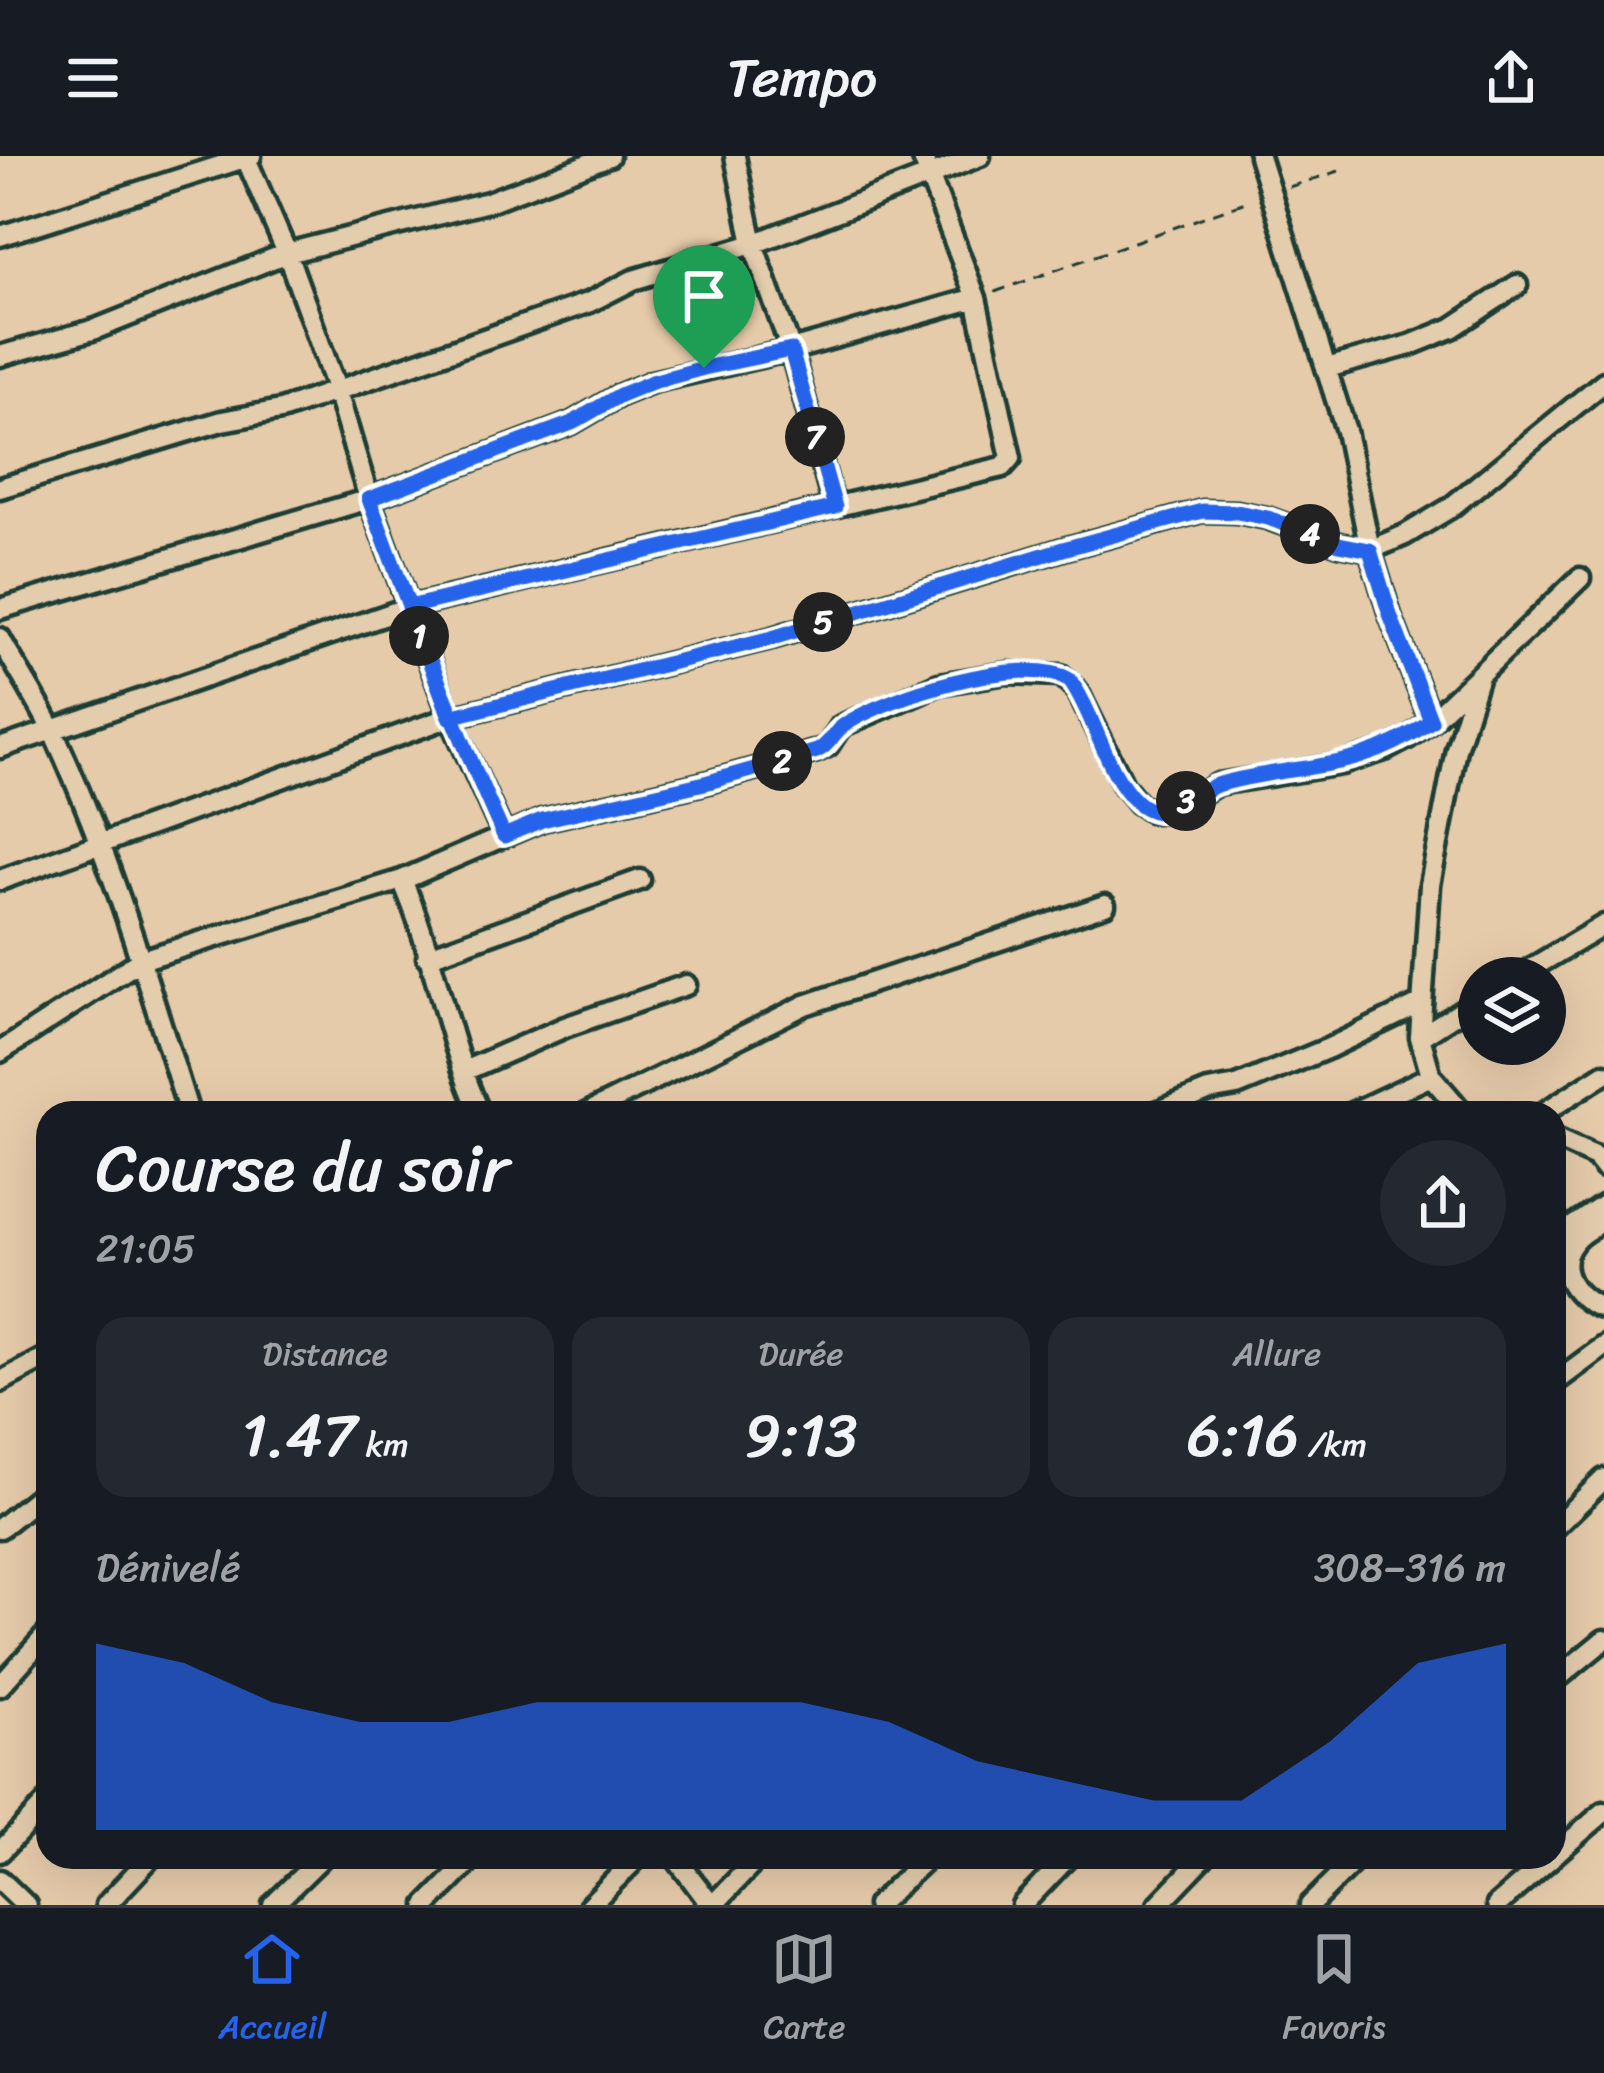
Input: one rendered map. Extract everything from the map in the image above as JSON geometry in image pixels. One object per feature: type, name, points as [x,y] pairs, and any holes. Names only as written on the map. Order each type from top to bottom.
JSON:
[{"type":"street","points":[[0,356],[96,329],[287,253],[488,202],[609,156]]},
{"type":"street","points":[[735,156],[753,244],[791,350],[835,507]]},
{"type":"street","points":[[0,488],[222,421],[281,410],[590,302],[633,280],[753,244],[924,165],[980,156]]},
{"type":"street","points":[[1258,156],[1346,431],[1370,550],[1431,721]]},
{"type":"street","points":[[0,236],[247,157],[336,388],[369,499],[450,717],[504,836]]},
{"type":"street","points":[[0,748],[409,607],[992,472],[1011,458],[976,298],[924,165]]},
{"type":"street","points":[[1327,368],[1452,328],[1517,284]]},
{"type":"street","points":[[0,609],[369,499],[572,423],[652,382],[791,350],[976,298]]},
{"type":"street","points":[[0,880],[450,717],[772,638],[1202,511],[1268,518],[1370,550],[1406,536],[1450,508],[1604,382]]},
{"type":"street","points":[[0,1052],[141,960],[402,880],[542,820],[705,783],[817,751],[828,746],[842,726],[939,683],[1007,673],[1052,673],[1070,680],[1124,786],[1152,812],[1171,812],[1218,784],[1328,766],[1385,750],[1431,721],[1580,578]]},
{"type":"street","points":[[0,638],[52,731],[98,842],[185,1101]]},
{"type":"street","points":[[1453,1101],[1431,1076],[1420,1037],[1422,1003],[1430,885],[1456,749],[1481,670]]},
{"type":"street","points":[[402,880],[422,925],[427,957],[475,1101]]},
{"type":"street","points":[[427,957],[640,880]]},
{"type":"street","points":[[611,1101],[805,1005],[1105,905]]},
{"type":"street","points":[[1550,957],[1604,925]]},
{"type":"street","points":[[464,1071],[565,1028],[686,985]]},
{"type":"street","points":[[1183,1101],[1237,1087],[1422,1003]]},
{"type":"street","points":[[1420,1037],[1458,1013]]},
{"type":"street","points":[[1562,1101],[1604,1074]]},
{"type":"street","points":[[1378,1101],[1431,1076]]},
{"type":"street","points":[[1566,1144],[1595,1157],[1604,1167]]},
{"type":"street","points":[[1566,1231],[1604,1205]]},
{"type":"street","points":[[1566,1259],[1569,1247],[1604,1218]]},
{"type":"street","points":[[1566,1273],[1570,1285],[1592,1305],[1604,1309]]},
{"type":"street","points":[[1566,1374],[1604,1346]]},
{"type":"street","points":[[0,1382],[36,1362]]},
{"type":"street","points":[[1566,1516],[1604,1479]]},
{"type":"street","points":[[0,1528],[36,1499]]},
{"type":"street","points":[[1566,1671],[1604,1640]]},
{"type":"street","points":[[0,1686],[36,1646]]},
{"type":"street","points":[[1566,1845],[1604,1812]]},
{"type":"street","points":[[0,1852],[36,1814]]},
{"type":"street","points":[[106,1905],[140,1869]]},
{"type":"street","points":[[273,1905],[310,1869]]},
{"type":"street","points":[[427,1905],[462,1869]]},
{"type":"street","points":[[590,1905],[626,1869]]},
{"type":"street","points":[[684,1869],[712,1905],[747,1869]]},
{"type":"street","points":[[877,1905],[915,1869]]},
{"type":"street","points":[[1022,1905],[1056,1869]]},
{"type":"street","points":[[1158,1905],[1192,1869]]},
{"type":"street","points":[[1310,1905],[1346,1869]]},
{"type":"street","points":[[1497,1905],[1538,1869]]},
{"type":"street","points":[[0,1880],[26,1905]]},
{"type":"path","points":[[976,298],[1339,170]]},
{"type":"route","points":[[704,368],[652,382],[572,423],[369,499],[409,607],[450,717],[504,836],[542,820],[705,783],[817,751],[828,746],[842,726],[939,683],[1007,673],[1052,673],[1070,680],[1124,786],[1152,812],[1171,812],[1218,784],[1342,764],[1385,750],[1431,721],[1370,550],[1268,518],[1202,511],[772,638],[450,717],[409,607],[835,507],[791,350],[704,368]]}]
